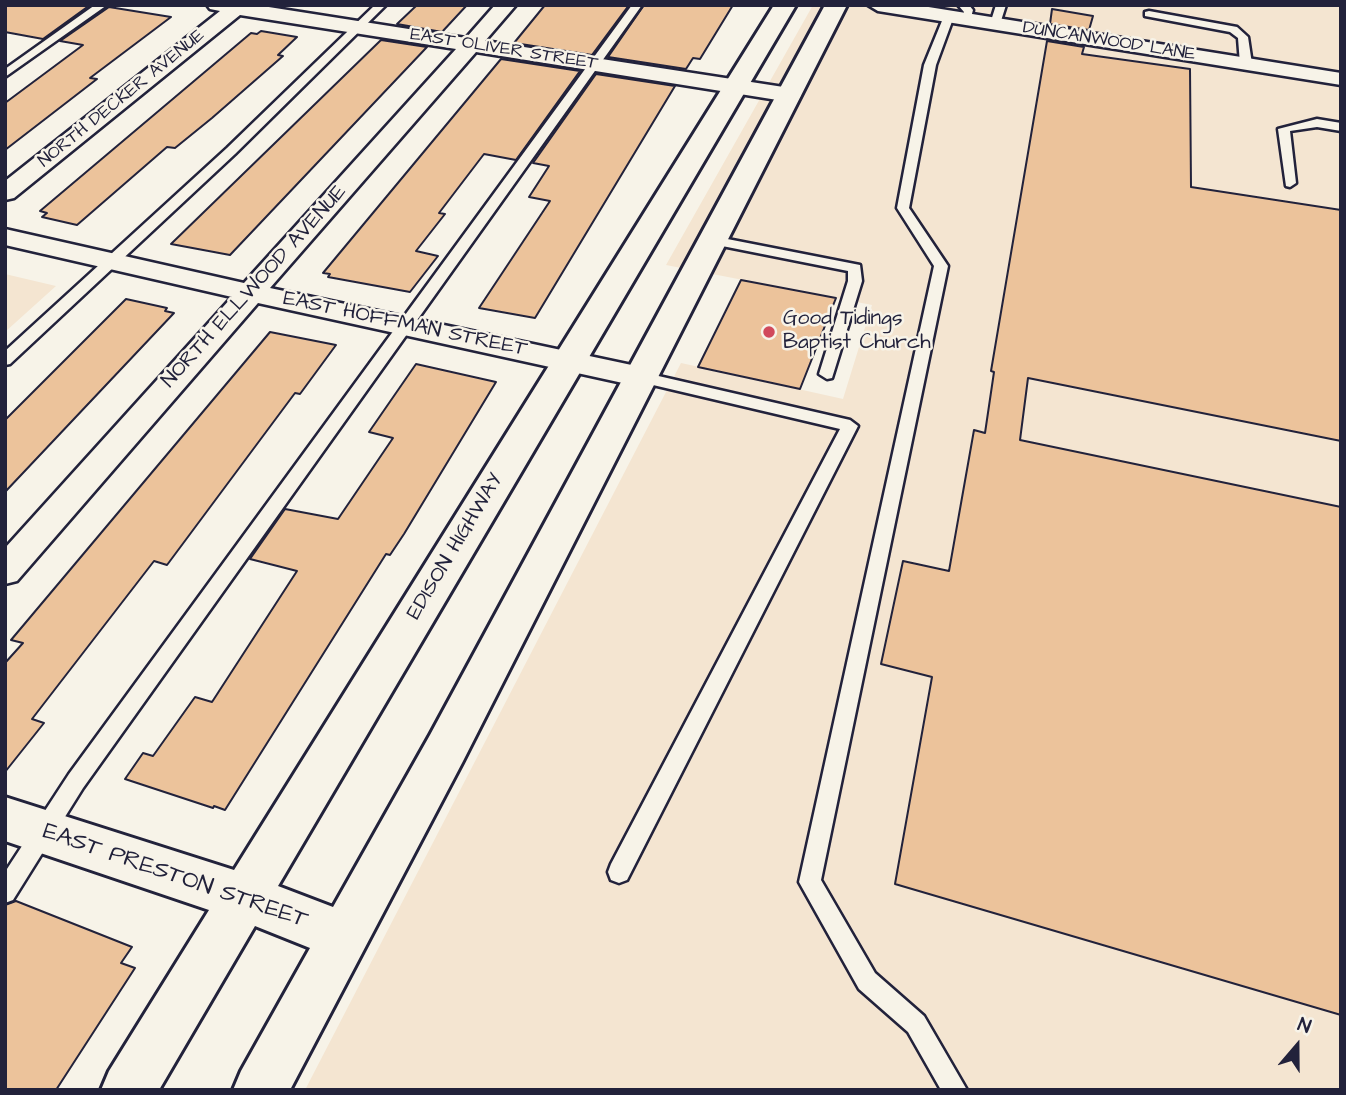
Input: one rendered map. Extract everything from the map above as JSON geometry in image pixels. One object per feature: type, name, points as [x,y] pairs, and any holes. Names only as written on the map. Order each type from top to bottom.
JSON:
[{"type":"main road","name":"EDISON HIGHWAY","points":[[128,1090],[785,5]]},
{"type":"main road","points":[[260,1090],[345,936],[836,5]]},
{"type":"main road","name":"EAST PRESTON STREET","points":[[24,825],[245,898],[345,936]]},
{"type":"street","name":"NORTH ELLWOOD AVENUE","points":[[5,570],[506,5]]},
{"type":"street","name":"EAST OLIVER STREET","points":[[231,6],[790,94]]},
{"type":"street","name":"NORTH DECKER AVENUE","points":[[5,193],[231,6]]},
{"type":"street","name":"DUNCANWOOD LANE","points":[[885,6],[998,15],[1246,64],[1341,79]]},
{"type":"street","name":"EAST HOFFMAN STREET","points":[[5,237],[108,262],[641,377]]},
{"type":"lane","points":[[5,74],[102,5]]},
{"type":"lane","points":[[5,360],[381,5]]},
{"type":"lane","points":[[5,892],[24,825],[76,781],[636,5]]},
{"type":"lane","points":[[955,1090],[916,1024],[867,981],[810,882],[941,266],[903,208],[930,65],[965,12]]},
{"type":"lane","points":[[1149,13],[1233,29],[1244,37],[1246,64]]},
{"type":"lane","points":[[1290,183],[1284,129],[1317,123],[1341,127]]},
{"type":"lane","points":[[712,240],[855,268],[855,281],[827,374]]},
{"type":"lane","points":[[618,872],[850,426],[641,377]]},
{"type":"shaded area","points":[[813,5],[1341,5],[1341,1090],[305,1090],[681,363],[843,399],[872,305],[666,265]]},
{"type":"shaded area","points":[[5,274],[56,286],[5,332]]},
{"type":"building","points":[[5,5],[90,5],[43,39],[5,32]]},
{"type":"building","points":[[417,5],[467,5],[442,32],[397,24]]},
{"type":"building","points":[[545,5],[629,5],[592,55],[514,43]]},
{"type":"building","points":[[644,5],[733,5],[700,59],[693,58],[686,69],[608,57]]},
{"type":"building","points":[[109,7],[171,17],[90,78],[97,79],[5,150],[5,103],[83,45],[60,41]]},
{"type":"building","points":[[1052,9],[1093,16],[1089,30],[1050,24]]},
{"type":"building","points":[[261,31],[297,37],[278,55],[283,56],[212,118],[175,148],[167,147],[77,225],[42,217],[47,213],[40,211],[251,33],[257,34]]},
{"type":"building","points":[[381,40],[427,47],[230,255],[171,244]]},
{"type":"building","points":[[1047,41],[1084,47],[1082,54],[1190,69],[1191,187],[1341,210],[1341,441],[1028,378],[1020,440],[1341,507],[1341,1015],[895,884],[932,677],[881,664],[903,561],[949,571],[974,430],[985,433],[994,372],[991,371]]},
{"type":"building","points":[[501,59],[580,71],[516,160],[484,154],[439,213],[445,214],[416,251],[438,256],[410,292],[328,277],[330,274],[323,273]]},
{"type":"building","points":[[596,74],[675,86],[535,318],[479,308],[550,201],[529,197],[549,166],[533,163]]},
{"type":"building","name":"Good Tidings Baptist Church","points":[[741,280],[836,298],[800,389],[698,367]]},
{"type":"building","points":[[126,299],[167,308],[165,311],[174,313],[5,492],[5,420]]},
{"type":"building","points":[[270,332],[336,345],[300,394],[295,393],[167,565],[154,561],[32,719],[44,723],[5,772],[5,663],[23,643],[11,640]]},
{"type":"building","points":[[416,364],[496,382],[404,534],[390,555],[386,554],[225,810],[125,779],[143,753],[153,756],[195,697],[212,702],[297,571],[250,559],[285,509],[338,519],[393,438],[369,432]]},
{"type":"building","points":[[16,901],[132,947],[121,963],[135,968],[56,1090],[5,1090],[5,905]]},
{"type":"place","name":"Good Tidings Baptist Church","points":[[769,332]]}]
